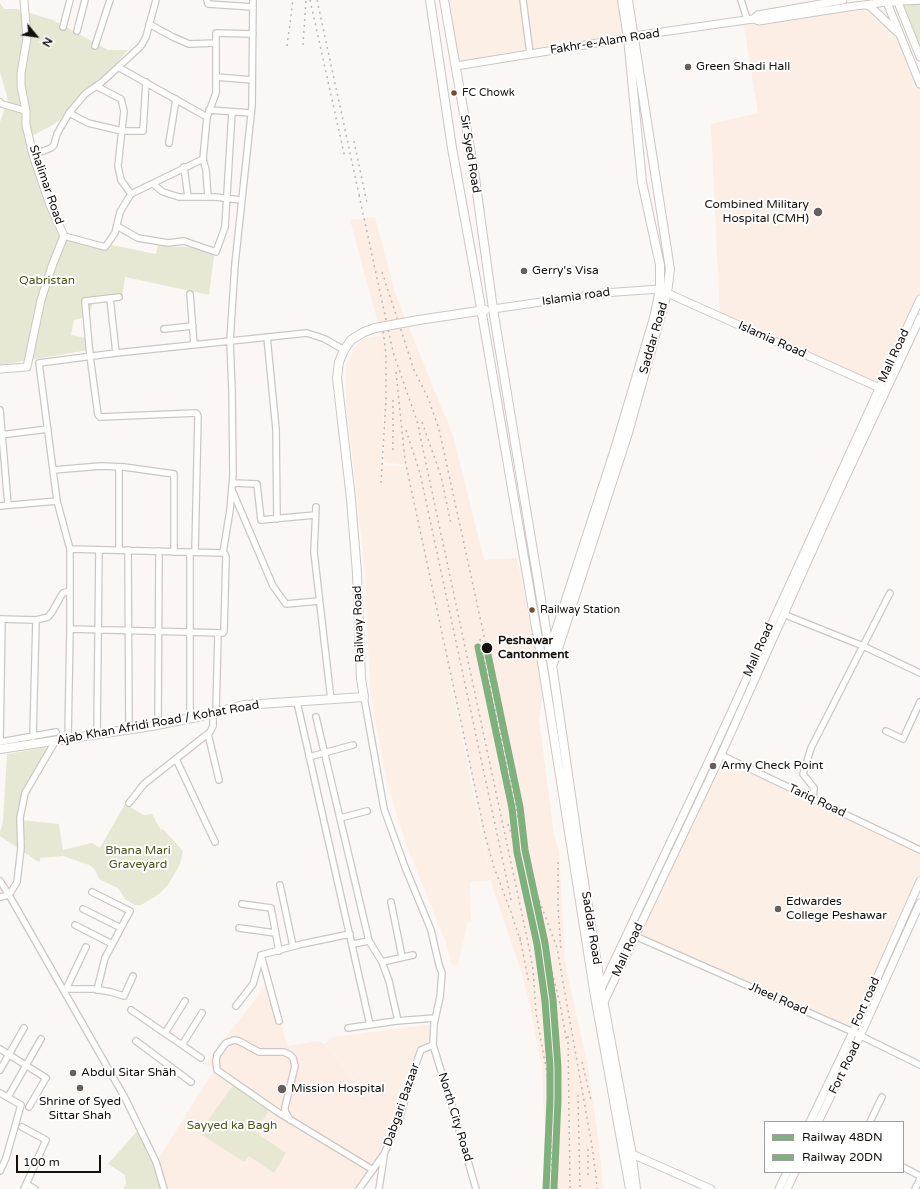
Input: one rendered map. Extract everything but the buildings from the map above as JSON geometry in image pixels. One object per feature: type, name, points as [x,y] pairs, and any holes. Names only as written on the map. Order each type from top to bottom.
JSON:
[{"type":"main road","name":"Saddar Road","points":[[430,0],[452,148],[600,1002],[632,1154],[636,1189]]},
{"type":"main road","name":"Sir Syed Road","points":[[444,0],[474,171],[493,309]]},
{"type":"main road","name":"Saddar Road","points":[[543,668],[568,607],[628,433],[663,291],[670,269],[631,37],[622,0]]},
{"type":"main road","name":"Saddar Road","points":[[628,0],[642,182],[660,266],[663,291]]},
{"type":"main road","name":"Saddar Road","points":[[493,309],[550,652],[601,989],[599,1014],[630,1189]]},
{"type":"main road","name":"Railway Road","points":[[364,698],[361,672],[357,573],[351,499],[337,378],[339,362],[344,350],[351,340],[374,328],[493,309]]},
{"type":"main road","name":"Saddar Road","points":[[552,666],[568,607]]},
{"type":"main road","name":"Ajab Khan Afridi Road / Kohat Road","points":[[0,749],[56,736],[68,739],[158,725],[190,719],[244,705],[364,698]]},
{"type":"street","name":"Shalimar Road","points":[[0,369],[27,367],[41,300],[64,236],[50,205],[33,155],[26,125],[26,111],[21,86],[21,73],[27,38],[24,0]]},
{"type":"street","points":[[63,27],[70,0]]},
{"type":"street","points":[[77,31],[85,0]]},
{"type":"street","points":[[95,46],[110,0]]},
{"type":"street","points":[[33,155],[51,148],[54,145],[57,134],[69,113],[85,94],[141,46],[146,37],[156,0]]},
{"type":"street","points":[[207,0],[208,4],[253,7]]},
{"type":"street","points":[[70,629],[218,633],[223,633],[224,631],[226,557],[223,553],[232,486],[232,390],[230,341],[235,264],[251,113],[253,0]]},
{"type":"street","points":[[523,0],[530,54]]},
{"type":"street","points":[[741,0],[750,19]]},
{"type":"street","name":"Fakhr-e-Alam Road","points":[[456,66],[750,19],[758,15],[843,0]]},
{"type":"street","points":[[886,1],[920,84]]},
{"type":"street","name":"Fakhr-e-Alam Road","points":[[750,19],[759,21],[886,1],[897,1]]},
{"type":"street","points":[[920,1],[897,1],[920,57]]},
{"type":"street","points":[[867,5],[899,33]]},
{"type":"street","points":[[150,24],[189,44],[216,43]]},
{"type":"street","points":[[208,197],[206,170],[203,159],[207,117],[216,93],[216,33],[253,34]]},
{"type":"street","points":[[118,67],[207,117]]},
{"type":"street","points":[[216,78],[252,80]]},
{"type":"street","points":[[69,113],[88,123],[122,131],[143,132],[146,82]]},
{"type":"street","points":[[96,86],[121,99],[124,111],[118,166],[121,180],[131,194]]},
{"type":"street","points":[[169,143],[176,99]]},
{"type":"street","points":[[0,102],[2,104],[26,111]]},
{"type":"street","points":[[209,110],[251,113]]},
{"type":"street","points":[[117,226],[138,238],[168,243],[184,241],[216,252],[225,227],[232,112]]},
{"type":"street","points":[[64,236],[105,247],[115,233],[120,212],[131,194],[203,159]]},
{"type":"street","points":[[184,167],[188,197]]},
{"type":"street","points":[[153,184],[163,192],[179,197],[208,197],[241,200]]},
{"type":"street","name":"Islamia road","points":[[493,309],[603,293],[663,291]]},
{"type":"street","name":"Islamia Road","points":[[663,291],[886,391]]},
{"type":"street","points":[[190,294],[194,345]]},
{"type":"street","points":[[119,297],[86,301],[90,356],[98,415],[100,417],[198,414],[192,552],[190,719]]},
{"type":"street","points":[[110,298],[116,353]]},
{"type":"street","name":"Mall Road","points":[[600,1002],[635,936],[721,756],[879,388],[920,299]]},
{"type":"street","name":"Mall Road","points":[[601,989],[832,497],[886,391],[920,318]]},
{"type":"street","points":[[164,329],[193,326]]},
{"type":"street","points":[[68,739],[70,549],[57,501],[39,363],[116,353],[307,333],[325,339],[344,350]]},
{"type":"street","points":[[268,337],[276,429],[277,519]]},
{"type":"street","points":[[0,410],[8,505]]},
{"type":"street","points":[[1,434],[48,429]]},
{"type":"street","points":[[54,470],[101,466],[174,474],[174,552]]},
{"type":"street","points":[[119,467],[119,550]]},
{"type":"street","points":[[232,486],[257,484],[261,520],[315,515]]},
{"type":"street","points":[[232,486],[273,586],[286,604],[319,601]]},
{"type":"street","points":[[0,506],[57,501]]},
{"type":"street","points":[[316,507],[314,552],[331,700]]},
{"type":"street","points":[[70,549],[223,553]]},
{"type":"street","points":[[97,735],[99,550]]},
{"type":"street","points":[[128,550],[129,730]]},
{"type":"street","points":[[158,725],[159,551]]},
{"type":"street","points":[[56,736],[33,737],[0,742],[1,619],[36,620],[51,615],[60,596],[63,593],[70,591]]},
{"type":"street","points":[[813,799],[814,788],[803,774],[811,748],[890,593]]},
{"type":"street","points":[[783,614],[863,646],[920,673]]},
{"type":"street","points":[[33,737],[36,620]]},
{"type":"street","points":[[129,803],[144,784],[208,734],[213,726],[215,713],[218,633]]},
{"type":"street","name":"Railway Road","points":[[364,698],[384,809],[405,867],[432,930],[442,973],[435,1018],[433,1045]]},
{"type":"street","points":[[297,702],[353,944],[370,1025]]},
{"type":"street","points":[[886,731],[903,738],[920,702]]},
{"type":"street","points":[[316,717],[370,941],[382,962],[389,981],[398,1021]]},
{"type":"street","points":[[208,734],[219,780]]},
{"type":"street","points":[[0,897],[9,895],[17,882],[21,848],[20,818],[25,793],[56,736]]},
{"type":"street","points":[[309,757],[353,745]]},
{"type":"street","name":"Tariq Road","points":[[713,752],[920,850]]},
{"type":"street","points":[[176,759],[215,842]]},
{"type":"street","points":[[340,818],[367,811]]},
{"type":"street","points":[[0,881],[65,989],[125,1098],[156,1162],[164,1189]]},
{"type":"street","name":"Fort road","points":[[810,1121],[853,1032],[920,882]]},
{"type":"street","points":[[280,885],[293,946]]},
{"type":"street","points":[[92,892],[130,912],[105,958],[97,990]]},
{"type":"street","points":[[391,902],[402,957]]},
{"type":"street","name":"Fort Road","points":[[818,1121],[860,1036],[920,903]]},
{"type":"street","points":[[242,904],[271,908],[279,950]]},
{"type":"street","points":[[83,909],[121,928]]},
{"type":"street","points":[[75,925],[112,944]]},
{"type":"street","points":[[239,928],[276,933]]},
{"type":"street","points":[[261,955],[293,946],[350,934]]},
{"type":"street","name":"Jheel Road","points":[[635,936],[853,1032],[920,1065]]},
{"type":"street","points":[[353,944],[370,941]]},
{"type":"street","points":[[65,989],[86,947]]},
{"type":"street","points":[[236,1006],[253,984],[261,955]]},
{"type":"street","points":[[261,955],[279,1021]]},
{"type":"street","points":[[382,962],[413,955]]},
{"type":"street","points":[[65,989],[97,990],[124,996],[133,976]]},
{"type":"street","points":[[164,1033],[185,1001]]},
{"type":"street","points":[[131,1010],[201,1058]]},
{"type":"street","points":[[182,1045],[202,1013]]},
{"type":"street","points":[[348,1028],[398,1021],[435,1018]]},
{"type":"street","points":[[0,1070],[24,1028]]},
{"type":"street","points":[[8,1097],[41,1039]]},
{"type":"street","points":[[290,1120],[285,1111],[285,1107],[295,1066],[293,1058],[284,1052],[259,1052],[239,1041],[234,1040],[226,1043],[217,1055],[216,1070],[290,1120],[373,1170]]},
{"type":"street","points":[[136,1041],[191,1082]]},
{"type":"street","name":"Dabgari Bazaar","points":[[359,1189],[384,1154],[399,1120],[421,1050],[433,1045]]},
{"type":"street","name":"North City Road","points":[[433,1045],[476,1189]]},
{"type":"street","points":[[0,1049],[46,1078],[29,1107]]},
{"type":"street","points":[[0,1093],[21,1105],[6,1158],[0,1171]]},
{"type":"street","points":[[870,1121],[882,1097]]},
{"type":"street","points":[[22,1127],[46,1140],[25,1187],[35,1189]]},
{"type":"street","points":[[379,1189],[384,1154]]},
{"type":"street","points":[[632,1154],[711,1189]]},
{"type":"street","points":[[904,1168],[920,1176]]},
{"type":"street","points":[[779,1189],[787,1173]]},
{"type":"street","points":[[787,1189],[795,1173]]},
{"type":"street","points":[[915,1189],[920,1179]]},
{"type":"shaded area","points":[[444,0],[622,0],[628,38],[456,66]]},
{"type":"shaded area","name":"Combined Military Hospital (CMH)","points":[[867,5],[899,33],[920,87],[920,299],[879,388],[720,317],[711,124],[758,113],[743,20]]},
{"type":"shaded area","points":[[375,217],[395,293],[453,436],[484,560],[517,558],[544,688],[539,719],[554,835],[559,852],[565,963],[588,1067],[599,1146],[603,1189],[547,1189],[542,1066],[524,980],[493,889],[466,749],[404,465],[384,462],[384,405],[381,334],[350,220]]},
{"type":"shaded area","points":[[386,335],[382,465],[407,467],[491,880],[470,882],[471,922],[468,922],[458,964],[452,965],[445,940],[406,844],[387,783],[370,691],[365,573],[346,400],[346,365],[354,348],[360,341],[366,338]]},
{"type":"shaded area","name":"Edwardes College Peshawar","points":[[721,755],[920,850],[920,881],[853,1032],[635,936]]},
{"type":"shaded area","name":"Mission Hospital","points":[[268,983],[276,1021],[281,1021],[287,1046],[317,1041],[325,1044],[364,1093],[371,1086],[405,1099],[384,1154],[359,1189],[164,1189],[156,1162],[215,1069],[205,1064]]},
{"type":"shaded area","points":[[434,1024],[433,1045],[421,1050],[405,1099],[365,1093],[325,1044],[333,1037]]},
{"type":"green space","name":"Qabristan","points":[[0,3],[4,9],[17,9],[53,20],[108,50],[128,50],[94,88],[55,124],[31,136],[41,178],[62,235],[156,254],[158,246],[215,248],[209,295],[125,277],[122,299],[95,298],[88,317],[74,320],[71,335],[86,338],[89,350],[0,365],[0,122],[8,100],[0,72]]},
{"type":"green space","points":[[920,4],[920,55],[900,7]]},
{"type":"green space","name":"Bhana Mari Graveyard","points":[[55,746],[25,793],[20,820],[59,824],[63,850],[92,843],[100,848],[125,804],[144,815],[152,814],[161,830],[163,829],[183,851],[180,864],[168,885],[159,894],[141,905],[135,905],[125,899],[118,888],[99,879],[95,870],[89,865],[63,856],[40,858],[40,862],[0,836],[3,822],[7,754]]},
{"type":"green space","name":"Sayyed ka Bagh","points":[[234,1084],[266,1106],[268,1112],[255,1132],[286,1153],[274,1173],[249,1156],[244,1162],[199,1133]]},
{"type":"green space","points":[[140,1128],[157,1166],[162,1189],[123,1189],[126,1184],[125,1175],[108,1164]]},
{"type":"railway","points":[[287,46],[293,0]]},
{"type":"railway","points":[[303,45],[306,0]]},
{"type":"railway","points":[[310,0],[345,158]]},
{"type":"railway","points":[[317,0],[360,199]]},
{"type":"railway","points":[[354,141],[367,203]]},
{"type":"railway","points":[[359,195],[393,352],[418,424],[530,952],[533,970],[536,1013],[548,1079],[553,1189]]},
{"type":"railway","points":[[382,272],[414,370],[428,398],[439,429],[486,645]]},
{"type":"railway","points":[[381,483],[386,400],[386,355],[383,330]]},
{"type":"railway","points":[[396,372],[405,460],[486,839],[494,867],[521,943]]},
{"type":"railway","points":[[393,400],[393,450]]},
{"type":"railway","points":[[422,422],[441,476],[451,524]]},
{"type":"railway","points":[[406,430],[420,473],[512,904]]},
{"type":"railway","points":[[480,639],[525,850]]},
{"type":"railway","points":[[508,824],[520,861],[532,918],[551,1062]]},
{"type":"railway","points":[[558,862],[558,907],[561,950]]},
{"type":"railway","points":[[531,878],[557,948],[592,1146],[597,1189]]},
{"type":"railway","points":[[520,937],[529,984]]},
{"type":"railway","points":[[545,943],[560,1004],[567,1042]]},
{"type":"railway","points":[[568,1036],[570,1189]]},
{"type":"railway","points":[[582,1062],[591,1100]]},
{"type":"railway","points":[[578,1095],[580,1189]]},
{"type":"railway","points":[[588,1149],[588,1177]]},
{"type":"rail line","name":"48DN","points":[[486,645],[520,807],[525,850],[545,943],[553,1000],[558,1067],[554,1189]]},
{"type":"rail line","name":"20DN","points":[[478,647],[512,808],[517,852],[537,944],[545,1001],[550,1067],[546,1189]]},
{"type":"place","name":"Green Shadi Hall","points":[[688,67]]},
{"type":"place","name":"FC Chowk","points":[[454,93]]},
{"type":"place","name":"Combined Military Hospital (CMH)","points":[[818,212]]},
{"type":"place","name":"Gerry's Visa","points":[[524,271]]},
{"type":"place","name":"Railway Station","points":[[532,610]]},
{"type":"place","name":"Peshawar Cantonment","points":[[487,648]]},
{"type":"place","name":"Army Check Point","points":[[713,766]]},
{"type":"place","name":"Edwardes College Peshawar","points":[[778,909]]},
{"type":"place","name":"Abdul Sitar Shāh","points":[[73,1073]]},
{"type":"place","name":"Shrine of Syed Sittar Shah","points":[[80,1088]]},
{"type":"place","name":"Mission Hospital","points":[[282,1089]]}]
